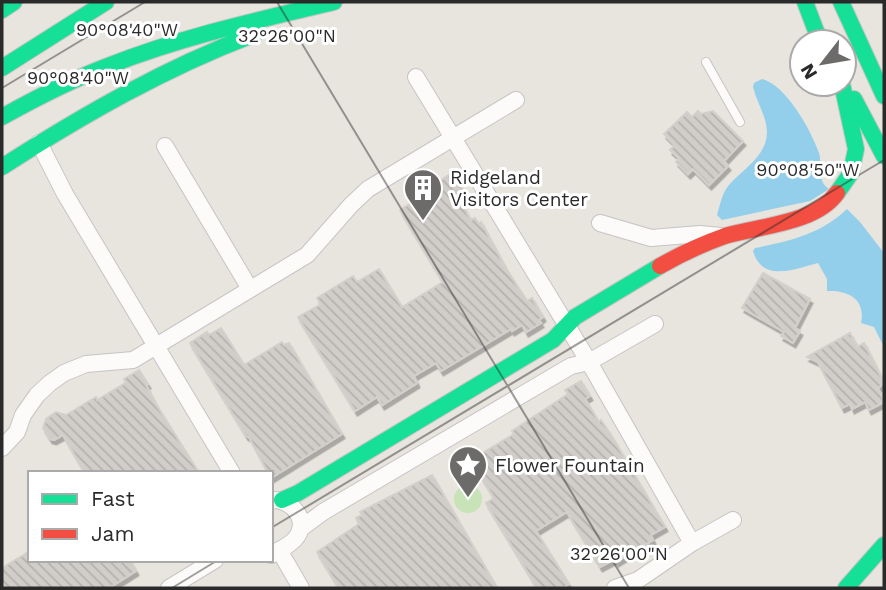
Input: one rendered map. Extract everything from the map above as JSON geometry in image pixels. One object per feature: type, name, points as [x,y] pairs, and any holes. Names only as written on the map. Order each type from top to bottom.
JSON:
[{"type":"main road","points":[[2,9],[14,2]]},
{"type":"main road","points":[[2,68],[106,2]]},
{"type":"main road","points":[[2,117],[43,95],[120,61],[221,29],[334,2]]},
{"type":"main road","points":[[2,167],[122,93],[166,71],[232,42],[346,2]]},
{"type":"main road","points":[[805,2],[815,28]]},
{"type":"main road","points":[[815,2],[822,28]]},
{"type":"main road","points":[[841,2],[884,96]]},
{"type":"main road","points":[[277,500],[298,493],[553,340],[575,317],[684,252],[726,236],[792,220],[821,208],[841,188],[851,173],[856,149],[846,98]]},
{"type":"main road","points":[[851,98],[884,156]]},
{"type":"main road","points":[[846,588],[884,545]]},
{"type":"street","points":[[416,77],[589,362],[692,543]]},
{"type":"street","points":[[2,448],[18,432],[23,415],[37,396],[64,373],[86,364],[133,360],[315,249],[351,205],[368,189],[516,100]]},
{"type":"street","points":[[39,143],[65,194],[231,471]]},
{"type":"street","points":[[165,146],[250,289]]},
{"type":"street","points":[[600,223],[652,238],[701,234],[726,236]]},
{"type":"street","points":[[301,588],[275,552],[293,542],[300,529],[323,512],[571,366],[589,362],[655,324]]},
{"type":"street","points":[[277,500],[290,503],[297,512],[300,529]]},
{"type":"street","points":[[615,588],[638,580],[692,543],[733,520]]},
{"type":"street","points":[[169,588],[212,562]]},
{"type":"lane","points":[[706,62],[740,122]]},
{"type":"green space","name":"Flower Fountain","points":[[468,485],[478,489],[482,499],[478,509],[468,513],[458,509],[454,499],[458,489]]},
{"type":"water","points":[[762,79],[780,90],[804,121],[819,153],[821,177],[829,189],[810,201],[722,220],[717,215],[725,192],[758,156],[766,141],[765,121],[753,87],[754,83]]},
{"type":"water","points":[[847,209],[884,253],[884,347],[874,327],[861,323],[861,308],[854,298],[842,292],[827,291],[827,279],[818,263],[790,270],[771,270],[757,261],[753,251],[755,248],[793,239],[816,230]]},
{"type":"building","points":[[698,111],[701,114],[713,111],[743,141],[724,161],[728,166],[709,185],[693,169],[688,174],[676,162],[679,158],[670,150],[675,145],[664,134],[687,112],[692,117]]},
{"type":"building","points":[[452,173],[464,192],[459,195],[463,201],[461,203],[471,220],[475,218],[479,224],[481,222],[527,301],[532,298],[543,317],[539,320],[541,323],[526,332],[522,325],[512,331],[511,329],[441,371],[436,363],[414,376],[417,383],[382,405],[377,397],[355,411],[298,317],[321,304],[317,298],[353,276],[357,282],[379,269],[402,307],[443,282],[400,210]]},
{"type":"building","points":[[763,273],[810,299],[795,328],[800,331],[793,343],[781,336],[784,332],[742,308]]},
{"type":"building","points":[[221,328],[244,365],[282,342],[284,345],[289,343],[342,434],[273,477],[273,471],[267,471],[249,437],[190,343],[207,332],[209,335]]},
{"type":"building","points":[[850,333],[857,347],[864,343],[884,383],[878,388],[884,402],[869,410],[865,402],[852,409],[850,404],[842,408],[818,362],[807,357]]},
{"type":"building","points":[[139,370],[154,401],[198,471],[84,471],[63,435],[54,440],[50,439],[43,428],[46,419],[56,412],[66,415],[96,397],[97,400],[126,382],[124,379]]},
{"type":"building","points":[[581,381],[590,396],[585,399],[599,422],[601,420],[611,435],[665,527],[651,535],[653,540],[616,562],[615,559],[600,567],[567,512],[536,531],[569,584],[563,588],[537,588],[486,503],[494,498],[471,460],[514,434],[512,431],[568,394],[565,390]]},
{"type":"building","points":[[432,475],[497,588],[339,588],[317,552],[359,524],[356,518],[362,515],[360,512]]},
{"type":"building","points":[[28,552],[28,562],[131,562],[136,571],[109,588],[2,588],[2,568]]},
{"type":"traffic: fast","points":[[2,10],[14,2]]},
{"type":"traffic: fast","points":[[2,68],[106,2]]},
{"type":"traffic: fast","points":[[2,117],[94,71],[163,46],[334,2]]},
{"type":"traffic: fast","points":[[805,2],[815,28]]},
{"type":"traffic: fast","points":[[841,2],[884,96]]},
{"type":"traffic: fast","points":[[2,167],[63,129],[157,77],[255,34]]},
{"type":"traffic: fast","points":[[837,193],[851,173],[856,149],[845,98]]},
{"type":"traffic: fast","points":[[854,99],[884,156]]},
{"type":"traffic: fast","points":[[282,500],[298,493],[553,340],[575,317],[660,266]]},
{"type":"traffic: fast","points":[[846,588],[884,545]]},
{"type":"traffic: jam","points":[[660,266],[725,236],[801,218],[827,203],[837,193]]},
{"type":"place","name":"Ridgeland Visitors Center","points":[[423,222]]},
{"type":"place","name":"Flower Fountain","points":[[468,499]]}]
